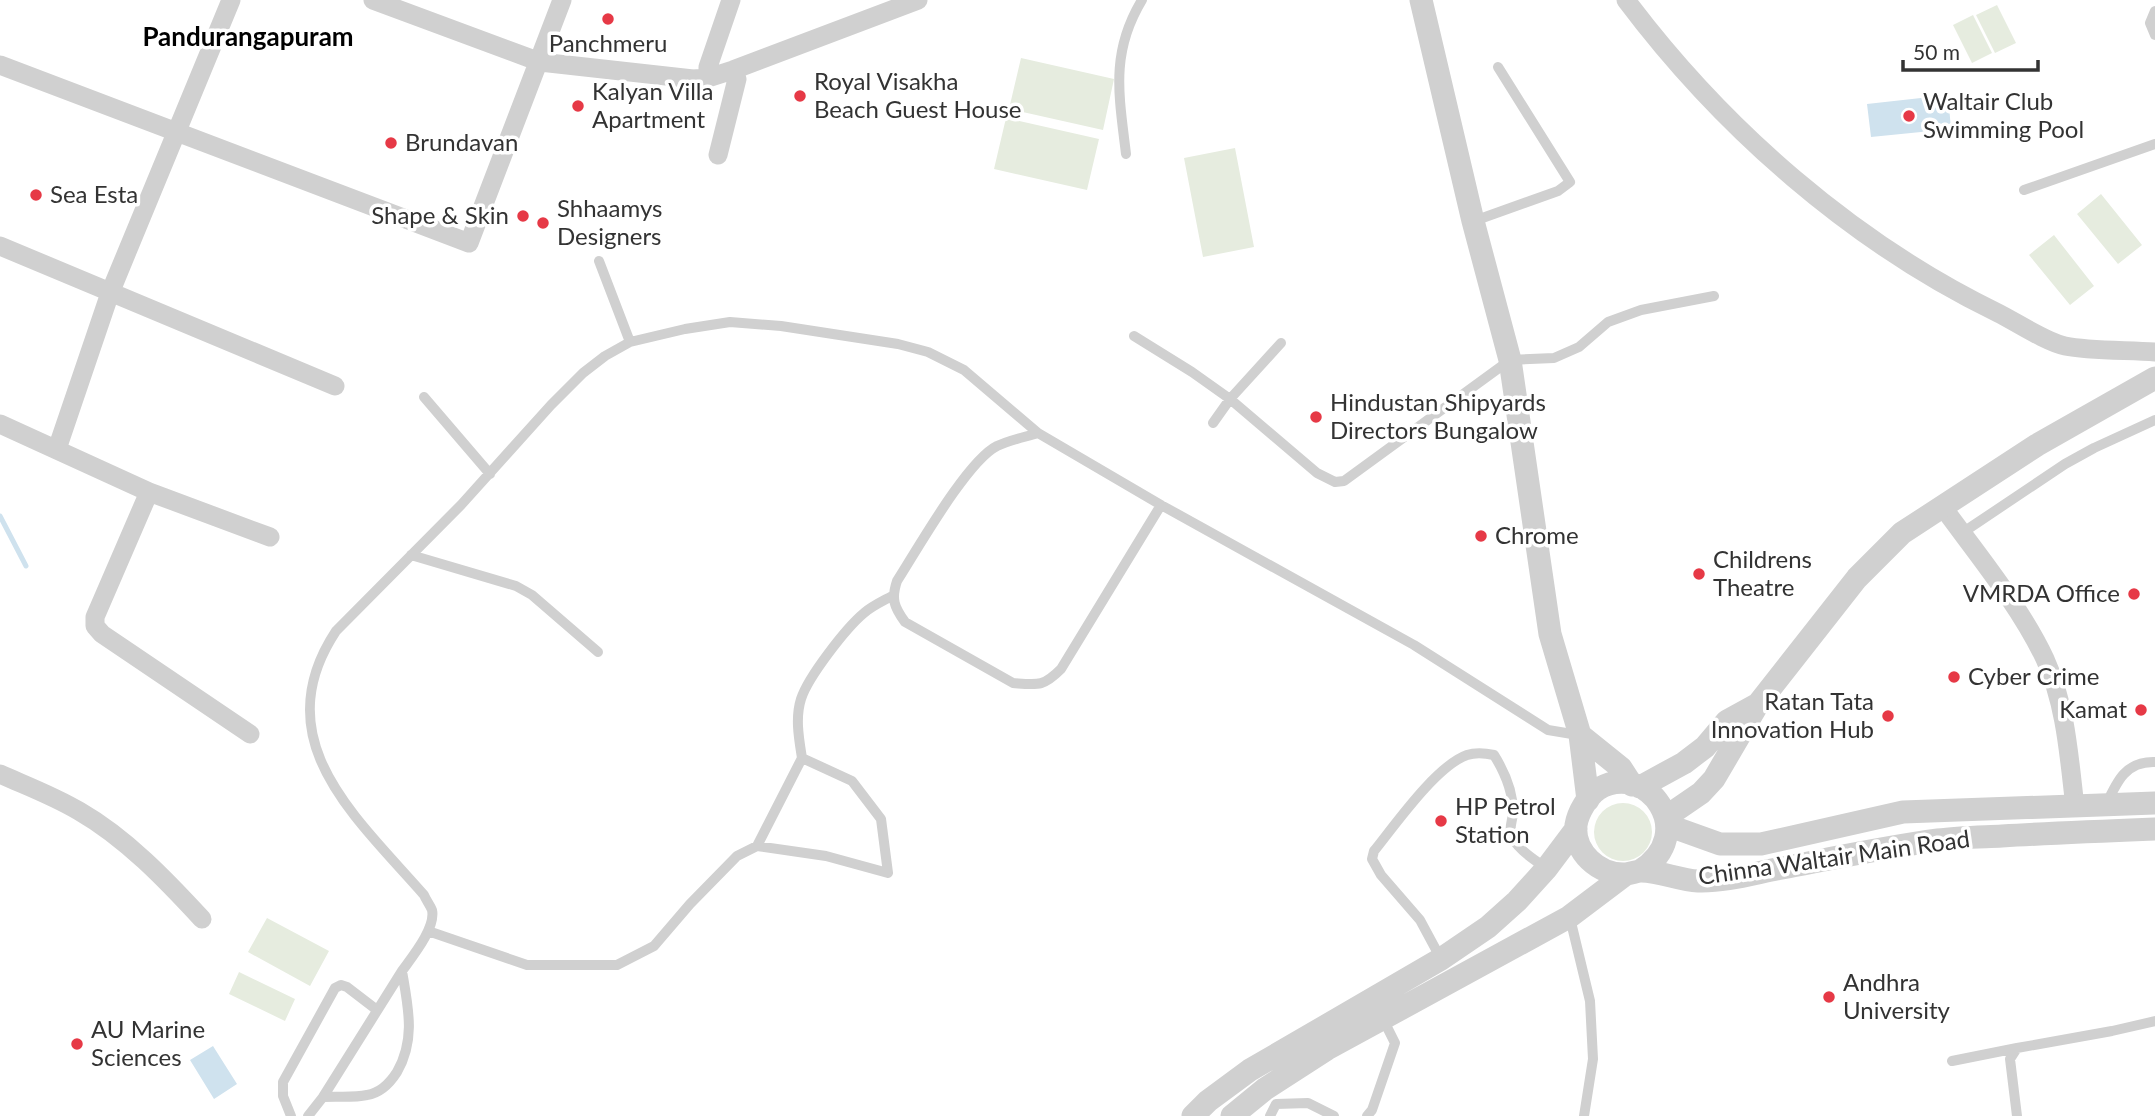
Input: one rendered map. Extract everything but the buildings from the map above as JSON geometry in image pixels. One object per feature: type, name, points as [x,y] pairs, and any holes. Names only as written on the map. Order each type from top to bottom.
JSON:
[{"type":"street","points":[[57,449],[110,293],[231,0]]},
{"type":"street","points":[[373,0],[395,4],[540,62],[693,79],[708,78],[733,70],[918,0]]},
{"type":"street","points":[[0,65],[470,243],[562,0]]},
{"type":"street","points":[[708,78],[708,67],[731,0]]},
{"type":"street","points":[[1421,0],[1473,221],[1510,360],[1550,634],[1580,735],[1588,800]]},
{"type":"street","points":[[1626,0],[1697,87],[1802,184],[1893,254],[1969,299],[2064,346],[2155,352]]},
{"type":"street","points":[[718,155],[737,79],[733,70]]},
{"type":"street","points":[[0,246],[335,386]]},
{"type":"street","points":[[1667,821],[1714,779],[1758,704],[1857,578],[1902,533],[2037,444],[2155,378]]},
{"type":"street","points":[[0,424],[149,492],[270,537]]},
{"type":"street","points":[[149,492],[95,617],[95,626],[102,634],[250,734]]},
{"type":"street","points":[[1942,506],[2015,610],[2045,659],[2065,722],[2075,807]]},
{"type":"street","points":[[1636,786],[1684,763],[1705,747],[1727,721],[1758,704]]},
{"type":"street","points":[[1580,735],[1620,768],[1636,786]]},
{"type":"street","points":[[0,774],[82,813],[164,877],[202,919]]},
{"type":"street","points":[[1232,1116],[1270,1096],[1327,1049],[1569,917],[1652,863],[1661,852],[1666,839],[1667,821],[1660,804],[1650,793],[1636,786],[1614,784],[1599,789],[1588,800],[1577,819],[1578,840],[1588,859],[1605,872],[1633,873]]},
{"type":"street","name":"Chinna Waltair Main Road","points":[[1667,821],[1720,844],[1761,844],[1903,812],[2155,803]]},
{"type":"street","points":[[1193,1116],[1208,1101],[1250,1070],[1441,959],[1488,927],[1517,901],[1546,869],[1576,829]]},
{"type":"street","name":"Chinna Waltair Main Road","points":[[1633,873],[1699,881],[1737,877],[1941,840],[2155,829]]},
{"type":"lane","points":[[1126,154],[1119,73],[1122,42],[1130,20],[1142,0]]},
{"type":"lane","points":[[2155,10],[2150,23],[2155,35]]},
{"type":"lane","points":[[1473,221],[1558,191],[1570,182],[1498,67]]},
{"type":"lane","points":[[2024,190],[2155,144]]},
{"type":"lane","points":[[599,261],[629,342]]},
{"type":"lane","points":[[1134,336],[1230,399],[1317,472],[1335,482],[1344,481],[1510,360],[1554,358],[1579,347],[1608,322],[1641,310],[1714,296]]},
{"type":"lane","points":[[308,1116],[323,1097],[433,920],[424,895],[357,818],[331,783],[318,756],[310,727],[309,701],[321,653],[336,631],[490,474],[551,405],[583,373],[629,342],[730,322],[898,344],[928,352],[964,370],[1038,433],[1161,505],[1413,645],[1548,730],[1580,735]]},
{"type":"lane","points":[[1213,423],[1230,399],[1281,343]]},
{"type":"lane","points":[[424,397],[490,474]]},
{"type":"lane","points":[[1962,533],[2065,464],[2155,420]]},
{"type":"lane","points":[[1038,433],[996,447],[967,475],[897,581],[892,596],[895,608],[905,622],[1013,683],[1032,685],[1048,682],[1061,669],[1161,505]]},
{"type":"lane","points":[[411,555],[516,586],[543,604],[598,652]]},
{"type":"lane","points":[[757,846],[802,758],[797,723],[801,698],[817,670],[841,638],[865,612],[892,596]]},
{"type":"lane","points":[[1452,981],[1420,920],[1381,875],[1372,859],[1374,851],[1421,793],[1453,763],[1466,755],[1482,752],[1494,755],[1502,768],[1510,794],[1513,811],[1511,835],[1516,844],[1546,869]]},
{"type":"lane","points":[[428,931],[527,965],[617,965],[654,946],[737,856],[757,846],[826,856],[888,873],[881,819],[852,781],[802,758]]},
{"type":"lane","points":[[2106,805],[2124,771],[2134,764],[2155,762]]},
{"type":"lane","points":[[1569,917],[1590,1001],[1593,1059],[1584,1116]]},
{"type":"lane","points":[[323,1097],[368,1095],[381,1090],[393,1079],[404,1060],[410,1039],[409,1012],[402,971]]},
{"type":"lane","points":[[291,1116],[283,1096],[283,1083],[335,988],[341,985],[347,987],[377,1010]]},
{"type":"lane","points":[[1367,1116],[1377,1099],[1395,1043],[1382,1019]]},
{"type":"lane","points":[[1952,1061],[2155,1021]]},
{"type":"lane","points":[[2017,1048],[2010,1059],[2017,1116]]},
{"type":"lane","points":[[1270,1116],[1270,1096],[1308,1103],[1334,1116]]},
{"type":"shaded area","points":[[1997,5],[2016,43],[1995,53],[1976,15]]},
{"type":"shaded area","points":[[1973,15],[1992,53],[1972,63],[1953,25]]},
{"type":"shaded area","points":[[1021,58],[1114,79],[1103,130],[1009,109]]},
{"type":"shaded area","points":[[1006,118],[1099,139],[1087,190],[994,169]]},
{"type":"shaded area","points":[[1235,148],[1254,247],[1203,257],[1184,158]]},
{"type":"shaded area","points":[[2101,194],[2142,245],[2118,264],[2077,214]]},
{"type":"shaded area","points":[[2054,235],[2094,286],[2070,305],[2029,255]]},
{"type":"shaded area","points":[[1623,803],[1634,805],[1647,816],[1652,832],[1650,843],[1639,856],[1623,861],[1612,859],[1599,848],[1594,832],[1596,821],[1607,808]]},
{"type":"shaded area","points":[[267,918],[329,951],[310,986],[248,952]]},
{"type":"shaded area","points":[[239,972],[295,999],[285,1021],[229,994]]},
{"type":"water","name":"Waltair Club Swimming Pool","points":[[1948,95],[1951,129],[1871,137],[1867,104]]},
{"type":"water","points":[[213,1046],[237,1084],[214,1099],[190,1060]]},
{"type":"waterway","points":[[0,516],[26,566]]},
{"type":"place","name":"Panchmeru","points":[[608,19]]},
{"type":"place","name":"Royal Visakha Beach Guest House","points":[[800,96]]},
{"type":"place","name":"Kalyan Villa Apartment","points":[[578,106]]},
{"type":"place","name":"Waltair Club Swimming Pool","points":[[1909,116]]},
{"type":"place","name":"Brundavan","points":[[391,143]]},
{"type":"place","name":"Sea Esta","points":[[36,195]]},
{"type":"place","name":"Shape & Skin","points":[[523,216]]},
{"type":"place","name":"Shhaamys Designers","points":[[543,223]]},
{"type":"place","name":"Hindustan Shipyards Directors Bungalow","points":[[1316,417]]},
{"type":"place","name":"Chrome","points":[[1481,536]]},
{"type":"place","name":"Childrens Theatre","points":[[1699,574]]},
{"type":"place","name":"VMRDA Office","points":[[2134,594]]},
{"type":"place","name":"Cyber Crime","points":[[1954,677]]},
{"type":"place","name":"Kamat","points":[[2141,710]]},
{"type":"place","name":"Ratan Tata Innovation Hub","points":[[1888,716]]},
{"type":"place","name":"HP Petrol Station","points":[[1441,821]]},
{"type":"place","name":"Andhra University","points":[[1829,997]]},
{"type":"place","name":"AU Marine Sciences","points":[[77,1044]]},
{"type":"district","name":"Pandurangapuram","points":[[248,37]]}]
